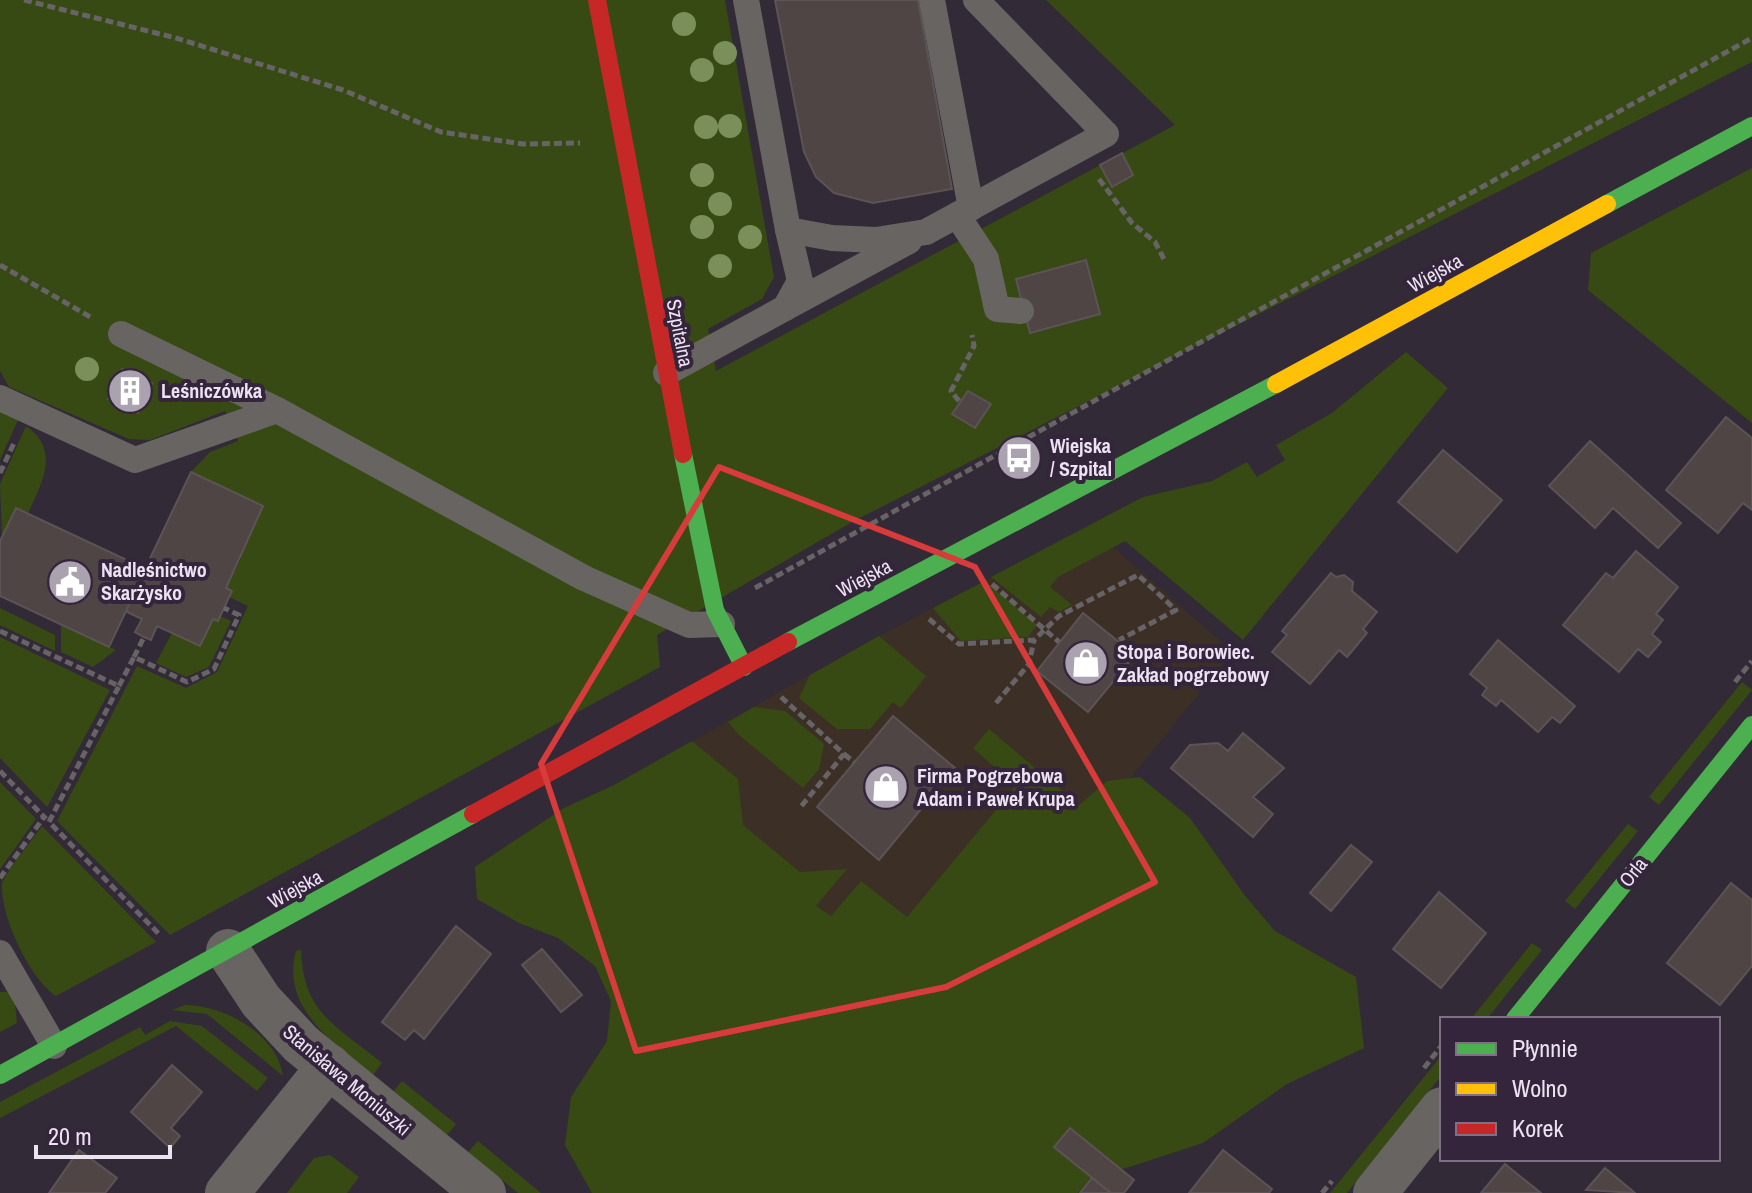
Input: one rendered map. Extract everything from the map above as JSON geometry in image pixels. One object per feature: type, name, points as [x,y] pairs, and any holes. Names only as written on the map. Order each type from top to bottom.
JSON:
[{"type":"street","name":"Szpitalna","points":[[597,0],[621,140],[701,550],[722,624],[744,667]]},
{"type":"street","name":"Wiejska","points":[[0,1075],[744,667],[1752,126]]},
{"type":"street","name":"Orla","points":[[1517,1017],[1752,725]]},
{"type":"street","name":"Stanisława Moniuszki","points":[[228,951],[278,1022],[484,1193]]},
{"type":"street","points":[[227,1193],[329,1066]]},
{"type":"street","points":[[1375,1193],[1440,1112]]},
{"type":"lane","points":[[746,0],[800,281],[785,308]]},
{"type":"lane","points":[[932,0],[964,211],[986,259],[997,309],[1021,311]]},
{"type":"lane","points":[[666,373],[1106,134],[976,0]]},
{"type":"lane","points":[[788,230],[832,238],[876,240],[926,232]]},
{"type":"lane","points":[[121,334],[277,410],[584,578],[689,625],[722,624]]},
{"type":"lane","points":[[0,398],[135,460],[277,410]]},
{"type":"lane","points":[[0,953],[54,1046]]},
{"type":"path","points":[[24,0],[176,38],[343,90],[441,132],[523,144],[621,140]]},
{"type":"path","points":[[756,587],[1752,38]]},
{"type":"path","points":[[1080,148],[1118,207],[1155,242],[1165,261]]},
{"type":"path","points":[[0,265],[121,334]]},
{"type":"path","points":[[959,401],[951,391],[974,346],[974,317],[980,305],[995,301]]},
{"type":"path","points":[[919,610],[959,644],[1034,640],[1059,616],[1138,575],[1176,610],[1119,640]]},
{"type":"path","points":[[982,576],[1059,642]]},
{"type":"path","points":[[134,657],[187,682],[214,669],[239,615],[224,608]]},
{"type":"path","points":[[0,631],[119,686]]},
{"type":"path","points":[[0,878],[47,820],[144,637]]},
{"type":"path","points":[[996,703],[1029,664],[1034,640]]},
{"type":"path","points":[[772,689],[854,762]]},
{"type":"path","points":[[799,809],[844,754]]},
{"type":"path","points":[[0,771],[163,939]]},
{"type":"highlighted area","points":[[719,467],[975,567],[1155,882],[946,987],[636,1051],[541,764]]},
{"type":"shaded area","points":[[1089,526],[1233,652],[920,1037],[614,785],[881,635]]},
{"type":"green space","points":[[0,0],[725,0],[774,277],[762,299],[708,329],[716,371],[1175,125],[1046,0],[1752,0],[1752,62],[852,522],[657,635],[660,667],[170,935],[57,821],[137,666],[186,688],[217,672],[248,606],[229,597],[232,591],[226,588],[241,559],[191,472],[210,452],[238,441],[225,411],[150,440],[129,439],[9,387],[0,371]]},
{"type":"green space","points":[[1752,168],[1752,423],[1588,290],[1591,253]]},
{"type":"green space","points":[[1406,352],[1448,388],[1243,640],[1125,541],[1058,577],[1050,587],[1072,605],[1059,612],[1050,607],[1041,617],[991,577],[1143,497],[1212,481],[1247,462],[1257,477],[1285,460],[1276,445],[1332,413]]},
{"type":"green space","points":[[0,411],[18,420],[0,460]]},
{"type":"green space","points":[[26,426],[37,435],[43,446],[46,456],[43,479],[28,513],[16,508],[2,536],[0,484]]},
{"type":"green space","points":[[985,581],[1037,625],[1028,637],[961,641],[933,608]]},
{"type":"green space","points":[[0,608],[55,635],[55,651],[0,625]]},
{"type":"green space","points":[[220,616],[231,621],[209,667],[186,677],[156,663],[172,633],[199,646],[213,619]]},
{"type":"green space","points":[[61,624],[116,650],[93,667],[61,652]]},
{"type":"green space","points":[[879,636],[926,676],[901,708],[893,702],[870,729],[837,729],[799,698],[810,675]]},
{"type":"green space","points":[[0,637],[110,690],[47,807],[0,758]]},
{"type":"green space","points":[[1742,682],[1752,690],[1659,805],[1649,797]]},
{"type":"green space","points":[[754,707],[785,711],[824,744],[819,769],[803,788],[739,735],[728,722]]},
{"type":"green space","points":[[989,729],[1079,805],[1107,781],[1140,777],[1190,818],[1246,897],[1275,931],[1356,977],[1364,1048],[1287,1084],[1203,1143],[1089,1180],[1078,1193],[592,1193],[565,1145],[571,1097],[607,1041],[611,1001],[595,966],[558,938],[519,923],[477,899],[475,867],[564,808],[614,785],[692,741],[738,779],[743,825],[800,872],[847,869],[816,906],[831,916],[861,881],[907,917],[1016,786],[973,748]]},
{"type":"green space","points":[[0,782],[36,819],[0,869]]},
{"type":"green space","points":[[1628,824],[1638,831],[1575,909],[1565,901]]},
{"type":"green space","points":[[42,826],[156,942],[56,996],[36,976],[18,946],[3,897],[2,883]]},
{"type":"green space","points":[[1532,943],[1542,950],[1489,1017],[1473,1017]]},
{"type":"green space","points":[[301,950],[303,972],[316,1004],[337,1028],[382,1063],[373,1075],[328,1037],[303,1007],[293,971],[296,951]]},
{"type":"green space","points":[[0,992],[9,992],[15,1003],[17,1023],[0,1032]]},
{"type":"green space","points":[[185,1005],[200,1006],[232,1016],[260,1035],[279,1061],[283,1076],[207,1014],[172,1010]]},
{"type":"green space","points":[[170,1021],[202,1026],[268,1078],[257,1091],[176,1026],[0,1118],[0,1102],[140,1027],[145,1035]]},
{"type":"green space","points":[[1440,1057],[1440,1077],[1347,1193],[1330,1193]]},
{"type":"green space","points":[[402,1081],[456,1124],[447,1135],[393,1092]]},
{"type":"green space","points":[[478,1141],[541,1193],[518,1193],[468,1152]]},
{"type":"green space","points":[[330,1155],[359,1177],[347,1193],[287,1193],[314,1158]]},
{"type":"building","points":[[775,0],[918,0],[952,189],[873,203],[834,193],[816,177],[804,152]]},
{"type":"building","points":[[1122,153],[1133,175],[1112,187],[1100,165]]},
{"type":"building","points":[[1086,260],[1100,314],[1030,333],[1016,279]]},
{"type":"building","name":"Leśniczówka","points":[[122,369],[152,383],[138,413],[108,399]]},
{"type":"building","points":[[968,391],[991,404],[975,428],[952,414]]},
{"type":"building","points":[[1726,417],[1752,438],[1752,510],[1743,503],[1718,533],[1666,490]]},
{"type":"building","points":[[1590,441],[1681,523],[1658,548],[1613,508],[1595,528],[1549,486]]},
{"type":"building","points":[[1443,450],[1502,500],[1457,552],[1398,502]]},
{"type":"building","points":[[191,472],[263,506],[226,588],[232,591],[218,621],[213,619],[200,646],[157,626],[151,640],[144,637],[135,632],[142,619],[125,611]]},
{"type":"building","name":"Nadleśnictwo Skarżysko","points":[[16,508],[146,569],[109,647],[0,596],[0,541]]},
{"type":"building","points":[[1636,551],[1678,587],[1656,614],[1663,620],[1652,634],[1661,642],[1648,657],[1638,649],[1619,672],[1563,625],[1606,573],[1613,578]]},
{"type":"building","points":[[1331,573],[1336,577],[1344,575],[1353,582],[1352,591],[1377,612],[1363,629],[1367,633],[1347,657],[1339,650],[1310,684],[1272,652],[1287,635],[1282,631]]},
{"type":"building","name":"Stopa i Borowiec. Zakład pogrzebowy","points":[[1083,613],[1135,655],[1088,712],[1037,671]]},
{"type":"building","points":[[1498,640],[1575,706],[1560,723],[1552,717],[1538,732],[1501,700],[1496,706],[1482,695],[1487,688],[1470,674]]},
{"type":"building","name":"Firma Pogrzebowa Adam i Paweł Krupa","points":[[893,716],[955,768],[879,860],[817,807]]},
{"type":"building","points":[[1243,733],[1284,768],[1253,797],[1273,814],[1253,837],[1171,768],[1190,745],[1218,743],[1228,751]]},
{"type":"building","points":[[1351,845],[1372,862],[1331,911],[1310,893]]},
{"type":"building","points":[[1731,883],[1752,900],[1752,966],[1720,1005],[1667,963]]},
{"type":"building","points":[[1439,892],[1486,933],[1441,988],[1393,949]]},
{"type":"building","points":[[456,926],[491,954],[424,1039],[414,1030],[405,1040],[382,1022]]},
{"type":"building","points":[[542,949],[582,995],[561,1012],[522,965]]},
{"type":"building","points":[[172,1065],[202,1092],[171,1128],[180,1136],[170,1148],[131,1112]]},
{"type":"building","points":[[1070,1128],[1134,1180],[1124,1193],[1111,1193],[1054,1147]]},
{"type":"building","points":[[79,1150],[117,1178],[105,1193],[49,1193]]},
{"type":"building","points":[[1223,1150],[1272,1189],[1269,1193],[1189,1193]]},
{"type":"building","points":[[1505,1164],[1541,1193],[1481,1193]]},
{"type":"building","points":[[1605,1168],[1635,1193],[1586,1190]]},
{"type":"building","points":[[1092,1178],[1111,1193],[1080,1193]]},
{"type":"traffic: fast","points":[[1607,204],[1752,126]]},
{"type":"traffic: fast","points":[[788,642],[1276,384]]},
{"type":"traffic: fast","points":[[683,454],[715,610],[744,667]]},
{"type":"traffic: fast","points":[[1517,1017],[1752,725]]},
{"type":"traffic: fast","points":[[0,1075],[473,814]]},
{"type":"traffic: slow","points":[[1276,384],[1607,204]]},
{"type":"traffic: jam","points":[[597,0],[683,454]]},
{"type":"traffic: jam","points":[[473,814],[788,642]]},
{"type":"place","name":"Leśniczówka","points":[[130,391]]},
{"type":"place","name":"Wiejska / Szpital","points":[[1019,458]]},
{"type":"place","name":"Nadleśnictwo Skarżysko","points":[[70,582]]},
{"type":"place","name":"Stopa i Borowiec. Zakład pogrzebowy","points":[[1086,663]]},
{"type":"place","name":"Firma Pogrzebowa Adam i Paweł Krupa","points":[[886,787]]}]
